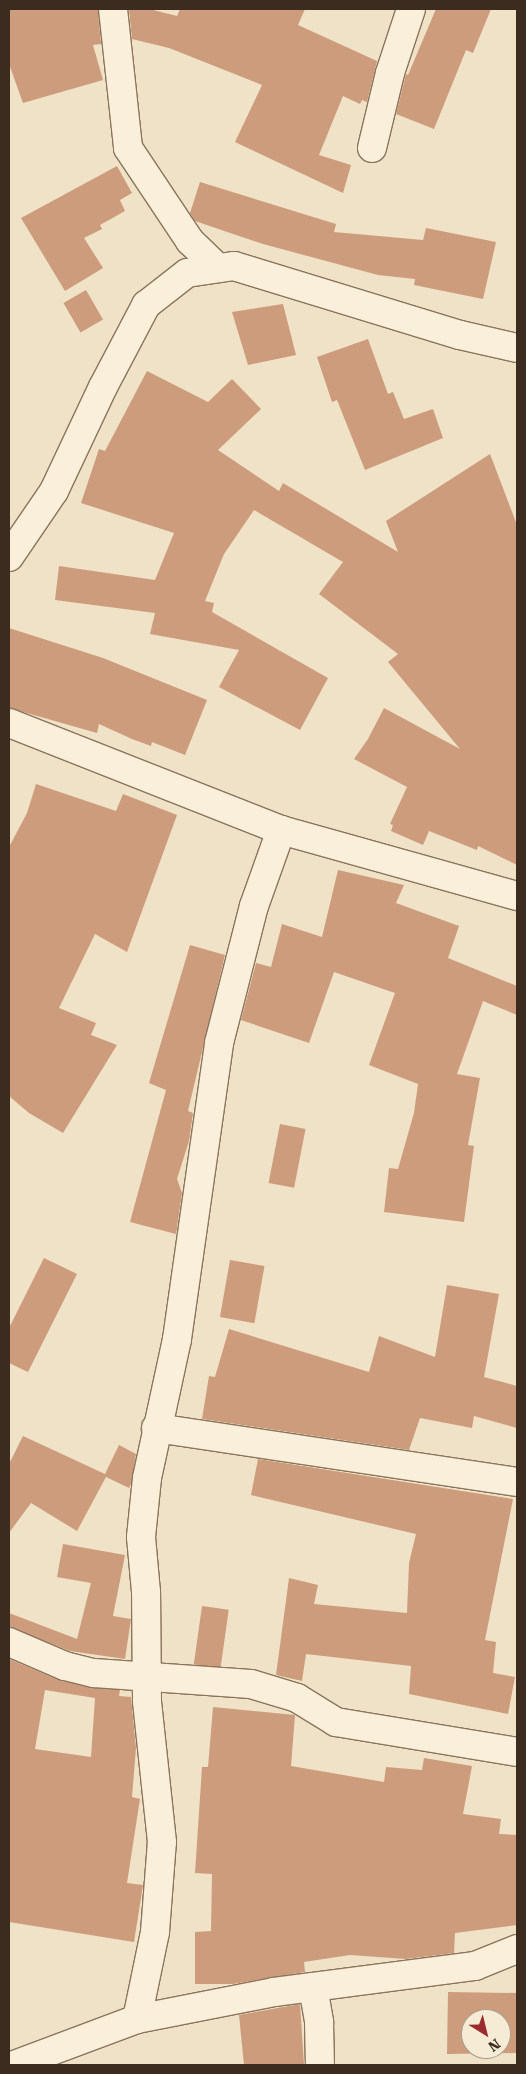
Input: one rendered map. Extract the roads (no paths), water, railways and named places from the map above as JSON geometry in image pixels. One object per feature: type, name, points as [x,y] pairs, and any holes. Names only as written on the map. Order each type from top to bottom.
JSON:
[{"type":"street","points":[[113,9],[128,148],[190,241],[218,268]]},
{"type":"street","points":[[372,148],[411,9]]},
{"type":"street","points":[[9,557],[54,491],[103,387],[146,306],[187,273],[234,266],[460,335],[517,348]]},
{"type":"street","points":[[9,723],[281,830],[517,896]]},
{"type":"street","points":[[137,2019],[155,1932],[162,1842],[147,1675],[141,1537],[156,1428],[177,1339],[219,1043],[254,906],[281,830]]},
{"type":"street","points":[[156,1428],[516,1482]]},
{"type":"street","points":[[9,1642],[65,1666],[94,1673],[147,1675],[251,1684],[297,1698],[336,1722],[517,1752]]},
{"type":"street","points":[[14,2065],[137,2019],[313,1987],[475,1966],[517,1948]]},
{"type":"street","points":[[313,1987],[319,2022],[320,2065]]}]
